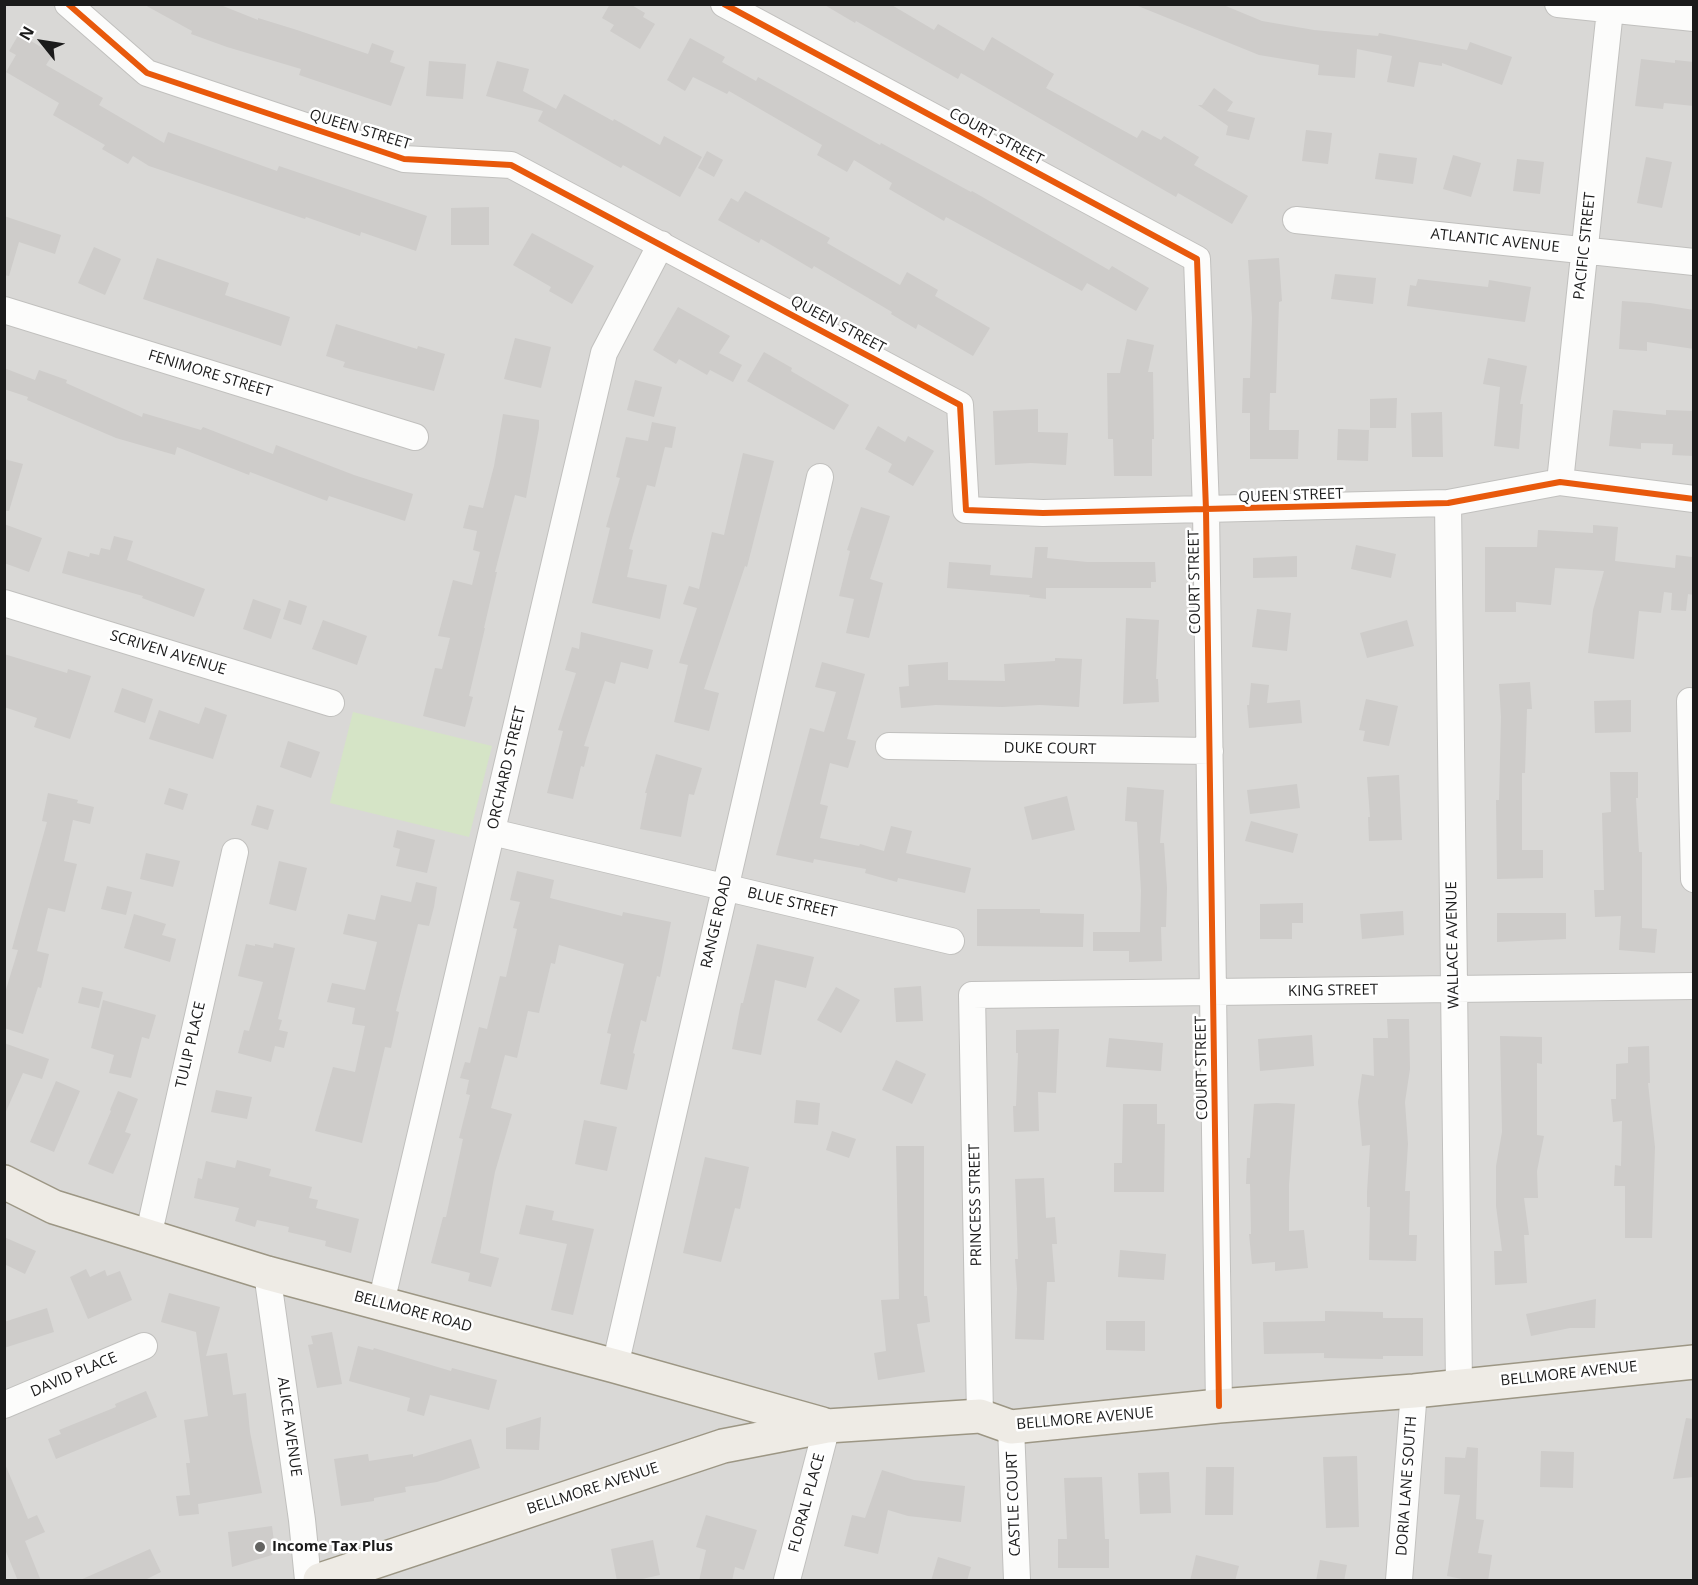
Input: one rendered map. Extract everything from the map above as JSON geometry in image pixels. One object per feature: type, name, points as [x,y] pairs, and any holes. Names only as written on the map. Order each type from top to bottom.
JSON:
[{"type":"main road","name":"BELLMORE ROAD","points":[[4,1182],[54,1207],[267,1273],[615,1366],[827,1426]]},
{"type":"main road","name":"BELLMORE AVENUE","points":[[320,1581],[723,1446],[827,1426],[980,1416],[1011,1427],[1218,1406],[1414,1391],[1694,1362]]},
{"type":"street","name":"QUEEN STREET","points":[[68,4],[147,73],[404,159],[511,165],[960,405],[966,510],[1043,513],[1448,503],[1560,482],[1694,499]]},
{"type":"street","name":"COURT STREET","points":[[724,4],[1197,259],[1206,510],[1218,1406]]},
{"type":"street","points":[[1558,4],[1694,18]]},
{"type":"street","name":"PACIFIC STREET","points":[[1560,482],[1610,10]]},
{"type":"street","name":"ATLANTIC AVENUE","points":[[1296,220],[1694,262]]},
{"type":"street","name":"ORCHARD STREET","points":[[381,1303],[604,353],[661,244]]},
{"type":"street","name":"FENIMORE STREET","points":[[4,310],[415,437]]},
{"type":"street","name":"RANGE ROAD","points":[[615,1366],[820,477]]},
{"type":"street","name":"WALLACE AVENUE","points":[[1448,503],[1460,1386]]},
{"type":"street","name":"SCRIVEN AVENUE","points":[[4,603],[331,703]]},
{"type":"street","points":[[1690,701],[1694,879]]},
{"type":"street","name":"DUKE COURT","points":[[889,746],[1210,751]]},
{"type":"street","name":"BLUE STREET","points":[[492,832],[951,942]]},
{"type":"street","name":"TULIP PLACE","points":[[148,1237],[234,852]]},
{"type":"street","name":"KING STREET","points":[[972,995],[1694,986]]},
{"type":"street","name":"PRINCESS STREET","points":[[972,995],[980,1416]]},
{"type":"street","name":"ALICE AVENUE","points":[[267,1273],[302,1520],[308,1581]]},
{"type":"street","name":"DAVID PLACE","points":[[4,1404],[144,1346]]},
{"type":"street","name":"DORIA LANE SOUTH","points":[[1399,1581],[1414,1391]]},
{"type":"street","name":"FLORAL PLACE","points":[[787,1581],[827,1426]]},
{"type":"street","name":"CASTLE COURT","points":[[1011,1427],[1017,1581]]},
{"type":"shaded area","points":[[5,5],[1693,5],[1693,1580],[5,1580]]},
{"type":"green space","points":[[353,712],[492,746],[469,837],[330,803]]},
{"type":"building","points":[[143,4],[218,4],[258,20],[258,18],[368,54],[372,43],[394,51],[390,62],[405,67],[391,106],[299,75],[301,69],[191,34],[192,31]]},
{"type":"building","points":[[610,4],[630,4],[645,13],[643,17],[655,24],[640,49],[610,31],[614,25],[602,18]]},
{"type":"building","points":[[823,4],[890,4],[934,30],[938,24],[984,51],[992,37],[1054,74],[1046,88],[1137,138],[1142,130],[1161,140],[1164,136],[1199,157],[1194,165],[1248,196],[1232,224],[1178,193],[1176,197],[961,73],[958,79]]},
{"type":"building","points":[[1139,4],[1221,4],[1262,21],[1314,30],[1378,36],[1379,33],[1467,50],[1470,42],[1512,57],[1502,85],[1442,63],[1442,66],[1419,62],[1414,87],[1387,82],[1392,56],[1357,49],[1355,78],[1318,75],[1319,65],[1259,55],[1138,6]]},
{"type":"building","points":[[19,34],[53,54],[46,65],[103,98],[99,105],[164,143],[168,132],[277,171],[279,166],[427,216],[416,251],[361,232],[360,236],[306,217],[305,219],[149,166],[133,156],[128,164],[102,149],[105,145],[53,115],[59,103],[6,72],[16,55],[9,51]]},
{"type":"building","points":[[690,38],[725,57],[722,62],[756,81],[758,77],[880,145],[881,143],[972,191],[1109,270],[1112,266],[1149,288],[1136,311],[1087,283],[1082,291],[946,217],[944,221],[889,189],[892,183],[854,160],[847,172],[817,155],[822,145],[729,91],[727,94],[693,77],[685,91],[667,80]]},
{"type":"building","points":[[1641,59],[1675,63],[1675,60],[1694,62],[1694,106],[1664,103],[1663,109],[1635,106]]},
{"type":"building","points":[[429,61],[466,64],[463,99],[426,96]]},
{"type":"building","points":[[497,61],[529,69],[523,91],[556,109],[564,94],[660,145],[664,136],[702,157],[680,197],[623,165],[621,168],[538,121],[543,111],[486,96]]},
{"type":"building","points":[[1214,88],[1233,102],[1227,111],[1255,118],[1249,140],[1226,135],[1228,126],[1198,105],[1202,105]]},
{"type":"building","points":[[1306,130],[1332,133],[1328,164],[1302,161]]},
{"type":"building","points":[[707,151],[723,160],[714,177],[698,168]]},
{"type":"building","points":[[1379,153],[1417,158],[1413,184],[1375,179]]},
{"type":"building","points":[[1453,155],[1481,163],[1471,197],[1443,189]]},
{"type":"building","points":[[1646,157],[1672,162],[1662,208],[1637,203]]},
{"type":"building","points":[[1517,159],[1544,162],[1540,194],[1513,191]]},
{"type":"building","points":[[745,191],[830,238],[827,243],[900,285],[907,272],[938,290],[935,296],[990,328],[973,356],[918,324],[916,329],[891,314],[892,312],[814,266],[812,269],[761,239],[759,243],[718,220],[731,198],[738,202]]},
{"type":"building","points":[[489,207],[489,245],[451,245],[451,208]]},
{"type":"building","points":[[4,216],[61,235],[55,254],[19,242],[9,276],[4,275]]},
{"type":"building","points":[[532,233],[594,266],[572,304],[549,291],[551,287],[513,265]]},
{"type":"building","points":[[94,247],[121,259],[105,295],[78,283]]},
{"type":"building","points":[[157,258],[229,283],[225,295],[290,317],[281,346],[143,299]]},
{"type":"building","points":[[1279,258],[1282,301],[1279,302],[1276,393],[1270,393],[1269,430],[1299,430],[1298,459],[1250,459],[1250,413],[1242,413],[1243,378],[1250,378],[1252,318],[1248,260]]},
{"type":"building","points":[[1335,274],[1376,278],[1373,304],[1331,299]]},
{"type":"building","points":[[1418,279],[1488,287],[1489,280],[1531,287],[1525,322],[1407,306],[1410,285],[1416,286]]},
{"type":"building","points":[[1622,301],[1694,310],[1694,349],[1647,342],[1647,351],[1619,349]]},
{"type":"building","points":[[678,307],[730,336],[719,353],[742,365],[733,382],[710,370],[707,375],[679,359],[676,364],[653,350]]},
{"type":"building","points":[[336,324],[417,349],[418,346],[445,354],[434,391],[343,367],[345,362],[326,356]]},
{"type":"building","points":[[515,338],[551,347],[541,388],[504,379]]},
{"type":"building","points":[[1127,339],[1154,345],[1148,372],[1153,372],[1152,476],[1114,476],[1113,439],[1108,439],[1107,373],[1120,373]]},
{"type":"building","points":[[764,352],[792,368],[791,371],[849,405],[834,430],[747,381]]},
{"type":"building","points":[[1488,358],[1527,366],[1520,404],[1523,404],[1519,449],[1494,446],[1500,387],[1483,384]]},
{"type":"building","points":[[4,368],[35,380],[39,370],[67,380],[66,383],[142,417],[143,413],[201,430],[203,427],[273,454],[276,445],[354,475],[413,494],[405,521],[329,496],[327,501],[250,472],[249,475],[177,447],[175,455],[116,438],[27,400],[28,397],[4,389]]},
{"type":"building","points":[[635,380],[662,387],[654,417],[627,410]]},
{"type":"building","points":[[1397,398],[1396,428],[1370,428],[1370,399]]},
{"type":"building","points":[[1038,409],[1038,432],[1068,433],[1066,465],[1031,463],[995,465],[993,411]]},
{"type":"building","points":[[1613,410],[1666,415],[1666,410],[1694,411],[1694,456],[1672,455],[1673,444],[1641,443],[1641,449],[1609,446]]},
{"type":"building","points":[[1442,412],[1443,457],[1412,457],[1411,413]]},
{"type":"building","points":[[503,414],[539,420],[539,428],[526,498],[515,495],[495,572],[497,572],[469,696],[473,697],[465,727],[423,716],[435,668],[442,669],[450,638],[438,636],[453,580],[472,585],[480,552],[473,550],[477,531],[463,528],[469,505],[483,508],[494,466]]},
{"type":"building","points":[[652,422],[676,427],[672,448],[665,447],[655,487],[647,485],[629,549],[633,550],[627,577],[667,585],[660,619],[592,603],[610,528],[606,527],[620,478],[616,477],[626,437],[648,441]]},
{"type":"building","points":[[878,426],[905,442],[908,436],[934,451],[913,486],[888,472],[892,464],[865,449]]},
{"type":"building","points":[[1338,429],[1369,430],[1368,461],[1337,460]]},
{"type":"building","points":[[743,453],[774,461],[747,567],[745,566],[704,689],[719,693],[709,731],[674,722],[688,665],[679,663],[697,608],[683,604],[689,586],[699,589],[712,532],[724,535]]},
{"type":"building","points":[[4,459],[23,464],[9,511],[4,511]]},
{"type":"building","points":[[861,507],[890,516],[870,579],[883,583],[869,638],[846,633],[854,599],[839,596],[850,551],[847,550]]},
{"type":"building","points":[[4,524],[42,538],[29,572],[4,563]]},
{"type":"building","points":[[1593,525],[1618,527],[1615,561],[1675,568],[1676,555],[1692,557],[1694,595],[1688,594],[1686,611],[1671,610],[1672,593],[1664,592],[1661,613],[1639,611],[1634,659],[1588,653],[1593,610],[1604,571],[1555,568],[1551,605],[1516,602],[1516,612],[1485,612],[1485,547],[1537,547],[1538,530],[1593,533]]},
{"type":"building","points":[[114,536],[133,541],[127,560],[205,589],[194,617],[142,598],[143,596],[62,573],[68,551],[89,557],[90,553],[99,555],[101,548],[110,550]]},
{"type":"building","points":[[1356,545],[1396,554],[1391,578],[1351,569]]},
{"type":"building","points":[[1035,547],[1048,547],[1047,558],[1087,562],[1155,562],[1156,582],[1151,582],[1151,588],[1046,588],[1046,599],[1029,597],[1030,595],[947,588],[949,562],[991,565],[990,575],[1032,578]]},
{"type":"building","points":[[1297,556],[1297,577],[1253,578],[1253,558]]},
{"type":"building","points":[[253,599],[281,609],[271,639],[243,629]]},
{"type":"building","points":[[289,600],[307,606],[301,625],[283,619]]},
{"type":"building","points":[[1257,609],[1291,613],[1287,651],[1252,647]]},
{"type":"building","points":[[1126,618],[1159,620],[1156,679],[1158,679],[1159,702],[1123,704]]},
{"type":"building","points":[[323,620],[367,636],[357,665],[312,649]]},
{"type":"building","points":[[1407,620],[1414,646],[1367,658],[1360,633]]},
{"type":"building","points":[[581,632],[653,650],[648,669],[621,662],[615,684],[605,681],[584,746],[589,747],[584,767],[581,766],[573,799],[547,793],[563,731],[558,730],[576,673],[565,670],[572,647],[579,649]]},
{"type":"building","points":[[4,654],[67,673],[68,669],[91,676],[70,739],[34,727],[37,718],[4,707]]},
{"type":"building","points":[[1055,658],[1082,659],[1079,707],[936,705],[901,708],[899,687],[909,686],[908,665],[948,662],[948,680],[1005,681],[1004,664],[1055,661]]},
{"type":"building","points":[[822,662],[865,674],[847,739],[856,741],[848,768],[830,763],[820,804],[828,806],[820,838],[859,846],[860,844],[884,851],[891,826],[912,831],[906,853],[971,868],[965,893],[898,878],[897,882],[865,873],[866,869],[814,859],[813,863],[776,855],[810,728],[824,732],[836,692],[815,687]]},
{"type":"building","points":[[1530,682],[1532,709],[1527,709],[1525,773],[1522,773],[1522,850],[1543,850],[1543,878],[1497,879],[1496,800],[1499,800],[1501,717],[1499,684]]},
{"type":"building","points":[[1251,683],[1269,685],[1267,703],[1300,700],[1302,723],[1249,728],[1247,705],[1249,705]]},
{"type":"building","points":[[122,688],[153,699],[145,723],[114,712]]},
{"type":"building","points":[[1366,699],[1398,706],[1389,746],[1363,741],[1365,731],[1359,730]]},
{"type":"building","points":[[1631,700],[1631,732],[1595,733],[1594,701]]},
{"type":"building","points":[[205,707],[227,715],[213,759],[149,739],[159,710],[199,724]]},
{"type":"building","points":[[288,741],[320,752],[311,778],[280,767]]},
{"type":"building","points":[[656,754],[702,768],[694,795],[689,794],[681,837],[640,829],[647,793],[645,793]]},
{"type":"building","points":[[1610,772],[1638,772],[1638,798],[1636,798],[1639,852],[1642,852],[1642,928],[1657,929],[1655,953],[1619,950],[1621,916],[1595,917],[1594,890],[1604,890],[1602,813],[1611,812]]},
{"type":"building","points":[[1399,775],[1402,840],[1369,841],[1367,777]]},
{"type":"building","points":[[1297,784],[1300,808],[1250,814],[1247,790]]},
{"type":"building","points":[[1127,787],[1164,790],[1160,843],[1164,843],[1167,888],[1166,927],[1161,927],[1162,961],[1129,962],[1129,951],[1093,951],[1093,932],[1140,932],[1141,891],[1137,822],[1125,821]]},
{"type":"building","points":[[169,788],[188,794],[183,810],[164,804]]},
{"type":"building","points":[[48,793],[78,800],[77,803],[94,807],[90,824],[73,820],[64,861],[77,864],[65,912],[48,908],[37,951],[49,954],[41,988],[38,987],[23,1034],[4,1028],[4,996],[18,950],[12,949],[47,822],[42,821]]},
{"type":"building","points":[[1067,796],[1075,830],[1032,840],[1024,807]]},
{"type":"building","points":[[257,805],[274,810],[268,830],[251,825]]},
{"type":"building","points":[[1251,821],[1298,834],[1293,853],[1245,841]]},
{"type":"building","points":[[397,830],[435,840],[427,873],[396,866],[400,849],[393,847]]},
{"type":"building","points":[[146,853],[180,861],[173,887],[140,879]]},
{"type":"building","points":[[279,861],[307,868],[296,911],[269,904]]},
{"type":"building","points":[[517,871],[554,880],[550,898],[622,916],[623,912],[671,922],[660,977],[657,976],[646,1022],[641,1020],[627,1090],[600,1084],[611,1034],[607,1033],[624,964],[559,945],[555,964],[551,963],[539,1013],[528,1011],[517,1058],[505,1055],[491,1108],[512,1114],[495,1172],[480,1253],[499,1258],[491,1287],[468,1281],[470,1273],[431,1263],[443,1217],[446,1217],[463,1139],[459,1138],[470,1095],[466,1094],[469,1080],[460,1078],[465,1062],[470,1063],[479,1027],[487,1029],[500,976],[506,977],[517,929],[513,928],[520,902],[510,900]]},
{"type":"building","points":[[416,882],[437,887],[434,907],[429,926],[418,924],[396,1011],[399,1012],[391,1048],[385,1047],[362,1143],[315,1131],[333,1067],[355,1072],[365,1026],[352,1024],[355,1008],[327,1002],[332,983],[365,990],[377,942],[343,934],[348,914],[375,920],[381,895],[411,902]]},
{"type":"building","points":[[107,886],[132,892],[126,915],[101,909]]},
{"type":"building","points":[[1303,903],[1303,923],[1292,923],[1292,939],[1260,939],[1260,904]]},
{"type":"building","points":[[977,909],[1040,909],[1040,913],[1084,914],[1083,947],[977,946]]},
{"type":"building","points":[[1403,911],[1404,935],[1362,939],[1360,914]]},
{"type":"building","points":[[1497,913],[1566,913],[1566,939],[1497,942]]},
{"type":"building","points":[[134,914],[166,924],[162,935],[176,939],[170,962],[124,948]]},
{"type":"building","points":[[274,943],[295,948],[278,1019],[282,1020],[279,1030],[288,1032],[284,1048],[275,1046],[271,1062],[238,1053],[244,1030],[249,1031],[263,982],[238,976],[246,944],[273,948]]},
{"type":"building","points":[[757,944],[814,957],[806,988],[775,980],[761,1055],[732,1049],[741,1003],[743,1003]]},
{"type":"building","points":[[921,986],[923,1021],[896,1022],[894,988]]},
{"type":"building","points":[[82,987],[103,992],[99,1008],[78,1003]]},
{"type":"building","points":[[836,987],[860,1000],[841,1033],[817,1020]]},
{"type":"building","points":[[103,1000],[156,1015],[149,1039],[142,1037],[131,1078],[109,1073],[114,1055],[91,1048]]},
{"type":"building","points":[[1387,1019],[1409,1019],[1410,1069],[1405,1102],[1408,1144],[1405,1191],[1410,1191],[1409,1235],[1417,1235],[1416,1261],[1369,1260],[1370,1207],[1367,1207],[1367,1192],[1370,1145],[1362,1146],[1358,1102],[1362,1074],[1374,1076],[1373,1038],[1388,1038]]},
{"type":"building","points":[[1059,1029],[1056,1093],[1038,1092],[1039,1131],[1014,1132],[1013,1106],[1016,1106],[1018,1053],[1016,1053],[1016,1030]]},
{"type":"building","points":[[1312,1035],[1314,1066],[1260,1071],[1258,1039]]},
{"type":"building","points":[[1500,1036],[1542,1037],[1542,1064],[1537,1063],[1537,1135],[1544,1136],[1537,1171],[1538,1198],[1524,1198],[1529,1235],[1524,1235],[1527,1283],[1495,1285],[1494,1251],[1502,1251],[1496,1206],[1496,1166],[1502,1132]]},
{"type":"building","points":[[1109,1038],[1163,1043],[1161,1071],[1106,1067]]},
{"type":"building","points":[[4,1043],[49,1059],[42,1079],[23,1073],[4,1116]]},
{"type":"building","points":[[1649,1046],[1650,1083],[1648,1083],[1655,1147],[1652,1238],[1625,1238],[1625,1186],[1614,1186],[1615,1165],[1621,1166],[1622,1121],[1613,1122],[1611,1099],[1616,1099],[1616,1064],[1628,1063],[1628,1047]]},
{"type":"building","points":[[896,1060],[926,1074],[912,1104],[882,1090]]},
{"type":"building","points":[[56,1081],[80,1091],[54,1152],[30,1142]]},
{"type":"building","points":[[216,1090],[252,1097],[247,1119],[211,1112]]},
{"type":"building","points":[[118,1091],[138,1099],[125,1132],[131,1134],[113,1174],[88,1164]]},
{"type":"building","points":[[796,1100],[820,1103],[818,1125],[794,1123]]},
{"type":"building","points":[[1123,1104],[1157,1104],[1157,1124],[1165,1124],[1164,1192],[1114,1192],[1114,1163],[1122,1163]]},
{"type":"building","points":[[1254,1104],[1295,1104],[1289,1185],[1289,1231],[1304,1230],[1308,1268],[1275,1271],[1275,1262],[1252,1264],[1249,1234],[1251,1234],[1250,1184],[1246,1184]]},
{"type":"building","points":[[584,1120],[617,1127],[607,1171],[575,1164]]},
{"type":"building","points":[[832,1131],[856,1139],[849,1158],[826,1150]]},
{"type":"building","points":[[896,1146],[924,1146],[924,1296],[927,1296],[930,1322],[917,1324],[925,1372],[878,1380],[874,1353],[886,1351],[881,1300],[899,1299]]},
{"type":"building","points":[[705,1157],[749,1167],[740,1209],[735,1208],[721,1262],[683,1253]]},
{"type":"building","points":[[237,1160],[271,1169],[269,1176],[312,1187],[309,1198],[318,1200],[316,1208],[359,1219],[351,1253],[325,1246],[326,1241],[288,1232],[289,1227],[257,1220],[255,1227],[235,1221],[239,1208],[194,1198],[198,1178],[202,1179],[206,1161],[235,1168]]},
{"type":"building","points":[[1044,1178],[1046,1218],[1055,1217],[1057,1244],[1052,1244],[1055,1282],[1047,1282],[1044,1340],[1015,1339],[1017,1289],[1015,1259],[1018,1259],[1015,1179]]},
{"type":"building","points":[[526,1205],[554,1211],[552,1220],[594,1229],[573,1315],[551,1310],[567,1244],[519,1234]]},
{"type":"building","points":[[4,1237],[36,1251],[25,1274],[4,1264]]},
{"type":"building","points":[[1120,1250],[1166,1254],[1164,1280],[1118,1277]]},
{"type":"building","points":[[86,1269],[90,1277],[105,1270],[107,1276],[120,1271],[132,1300],[88,1319],[70,1277]]},
{"type":"building","points":[[169,1293],[220,1307],[206,1356],[227,1353],[233,1395],[246,1393],[250,1432],[262,1493],[198,1504],[199,1514],[179,1516],[176,1496],[190,1495],[186,1463],[190,1463],[184,1420],[208,1416],[196,1332],[161,1322]]},
{"type":"building","points":[[1596,1299],[1595,1328],[1570,1328],[1531,1336],[1526,1314]]},
{"type":"building","points":[[47,1308],[54,1332],[4,1348],[4,1322]]},
{"type":"building","points":[[1325,1311],[1383,1312],[1383,1318],[1423,1318],[1423,1356],[1383,1356],[1383,1359],[1324,1358],[1324,1353],[1264,1354],[1263,1322],[1325,1321]]},
{"type":"building","points":[[1106,1321],[1145,1321],[1145,1351],[1106,1350]]},
{"type":"building","points":[[332,1332],[342,1384],[317,1388],[308,1345],[313,1344],[311,1336]]},
{"type":"building","points":[[358,1346],[373,1350],[374,1348],[451,1371],[452,1368],[497,1380],[489,1410],[430,1395],[424,1416],[407,1411],[410,1398],[349,1381]]},
{"type":"building","points":[[146,1391],[157,1417],[56,1459],[48,1439],[61,1434],[59,1430],[116,1407],[115,1404]]},
{"type":"building","points":[[541,1417],[539,1450],[506,1449],[506,1428]]},
{"type":"building","points":[[1686,1418],[1694,1419],[1694,1477],[1673,1479]]},
{"type":"building","points":[[471,1439],[480,1468],[437,1482],[405,1487],[406,1492],[374,1498],[374,1501],[341,1506],[334,1459],[368,1454],[369,1461],[413,1454],[413,1457]]},
{"type":"building","points":[[1467,1447],[1478,1448],[1476,1519],[1484,1520],[1478,1553],[1492,1555],[1488,1581],[1472,1581],[1447,1576],[1460,1495],[1444,1494],[1445,1457],[1465,1458]]},
{"type":"building","points":[[1541,1451],[1574,1452],[1573,1488],[1540,1487]]},
{"type":"building","points":[[1357,1456],[1359,1527],[1326,1528],[1323,1457]]},
{"type":"building","points":[[5,1464],[28,1519],[37,1515],[45,1532],[25,1541],[41,1581],[18,1581],[4,1547]]},
{"type":"building","points":[[1206,1467],[1234,1467],[1233,1515],[1205,1515]]},
{"type":"building","points":[[882,1470],[914,1480],[965,1486],[961,1522],[908,1516],[888,1510],[878,1554],[844,1546],[852,1515],[865,1518]]},
{"type":"building","points":[[1169,1472],[1171,1513],[1140,1514],[1138,1473]]},
{"type":"building","points":[[1102,1477],[1105,1539],[1109,1539],[1109,1568],[1058,1568],[1058,1539],[1067,1539],[1064,1478]]},
{"type":"building","points":[[706,1515],[757,1530],[744,1570],[735,1567],[732,1581],[699,1581],[706,1550],[696,1547]]},
{"type":"building","points":[[272,1526],[275,1549],[272,1555],[232,1567],[228,1532]]},
{"type":"building","points":[[653,1540],[660,1575],[633,1581],[617,1581],[611,1549]]},
{"type":"building","points":[[150,1549],[161,1572],[143,1581],[78,1581]]},
{"type":"building","points":[[1196,1555],[1239,1566],[1235,1581],[1190,1581]]},
{"type":"building","points":[[938,1557],[971,1567],[967,1581],[931,1581]]},
{"type":"building","points":[[1320,1560],[1347,1565],[1344,1581],[1316,1581]]},
{"type":"cycle path","points":[[68,4],[147,73],[404,159],[511,165],[960,405],[966,510],[1043,513],[1448,503],[1560,482],[1694,499]]},
{"type":"cycle path","points":[[724,4],[1197,259],[1206,510],[1219,1406]]},
{"type":"place","name":"Income Tax Plus","points":[[260,1547]]}]
